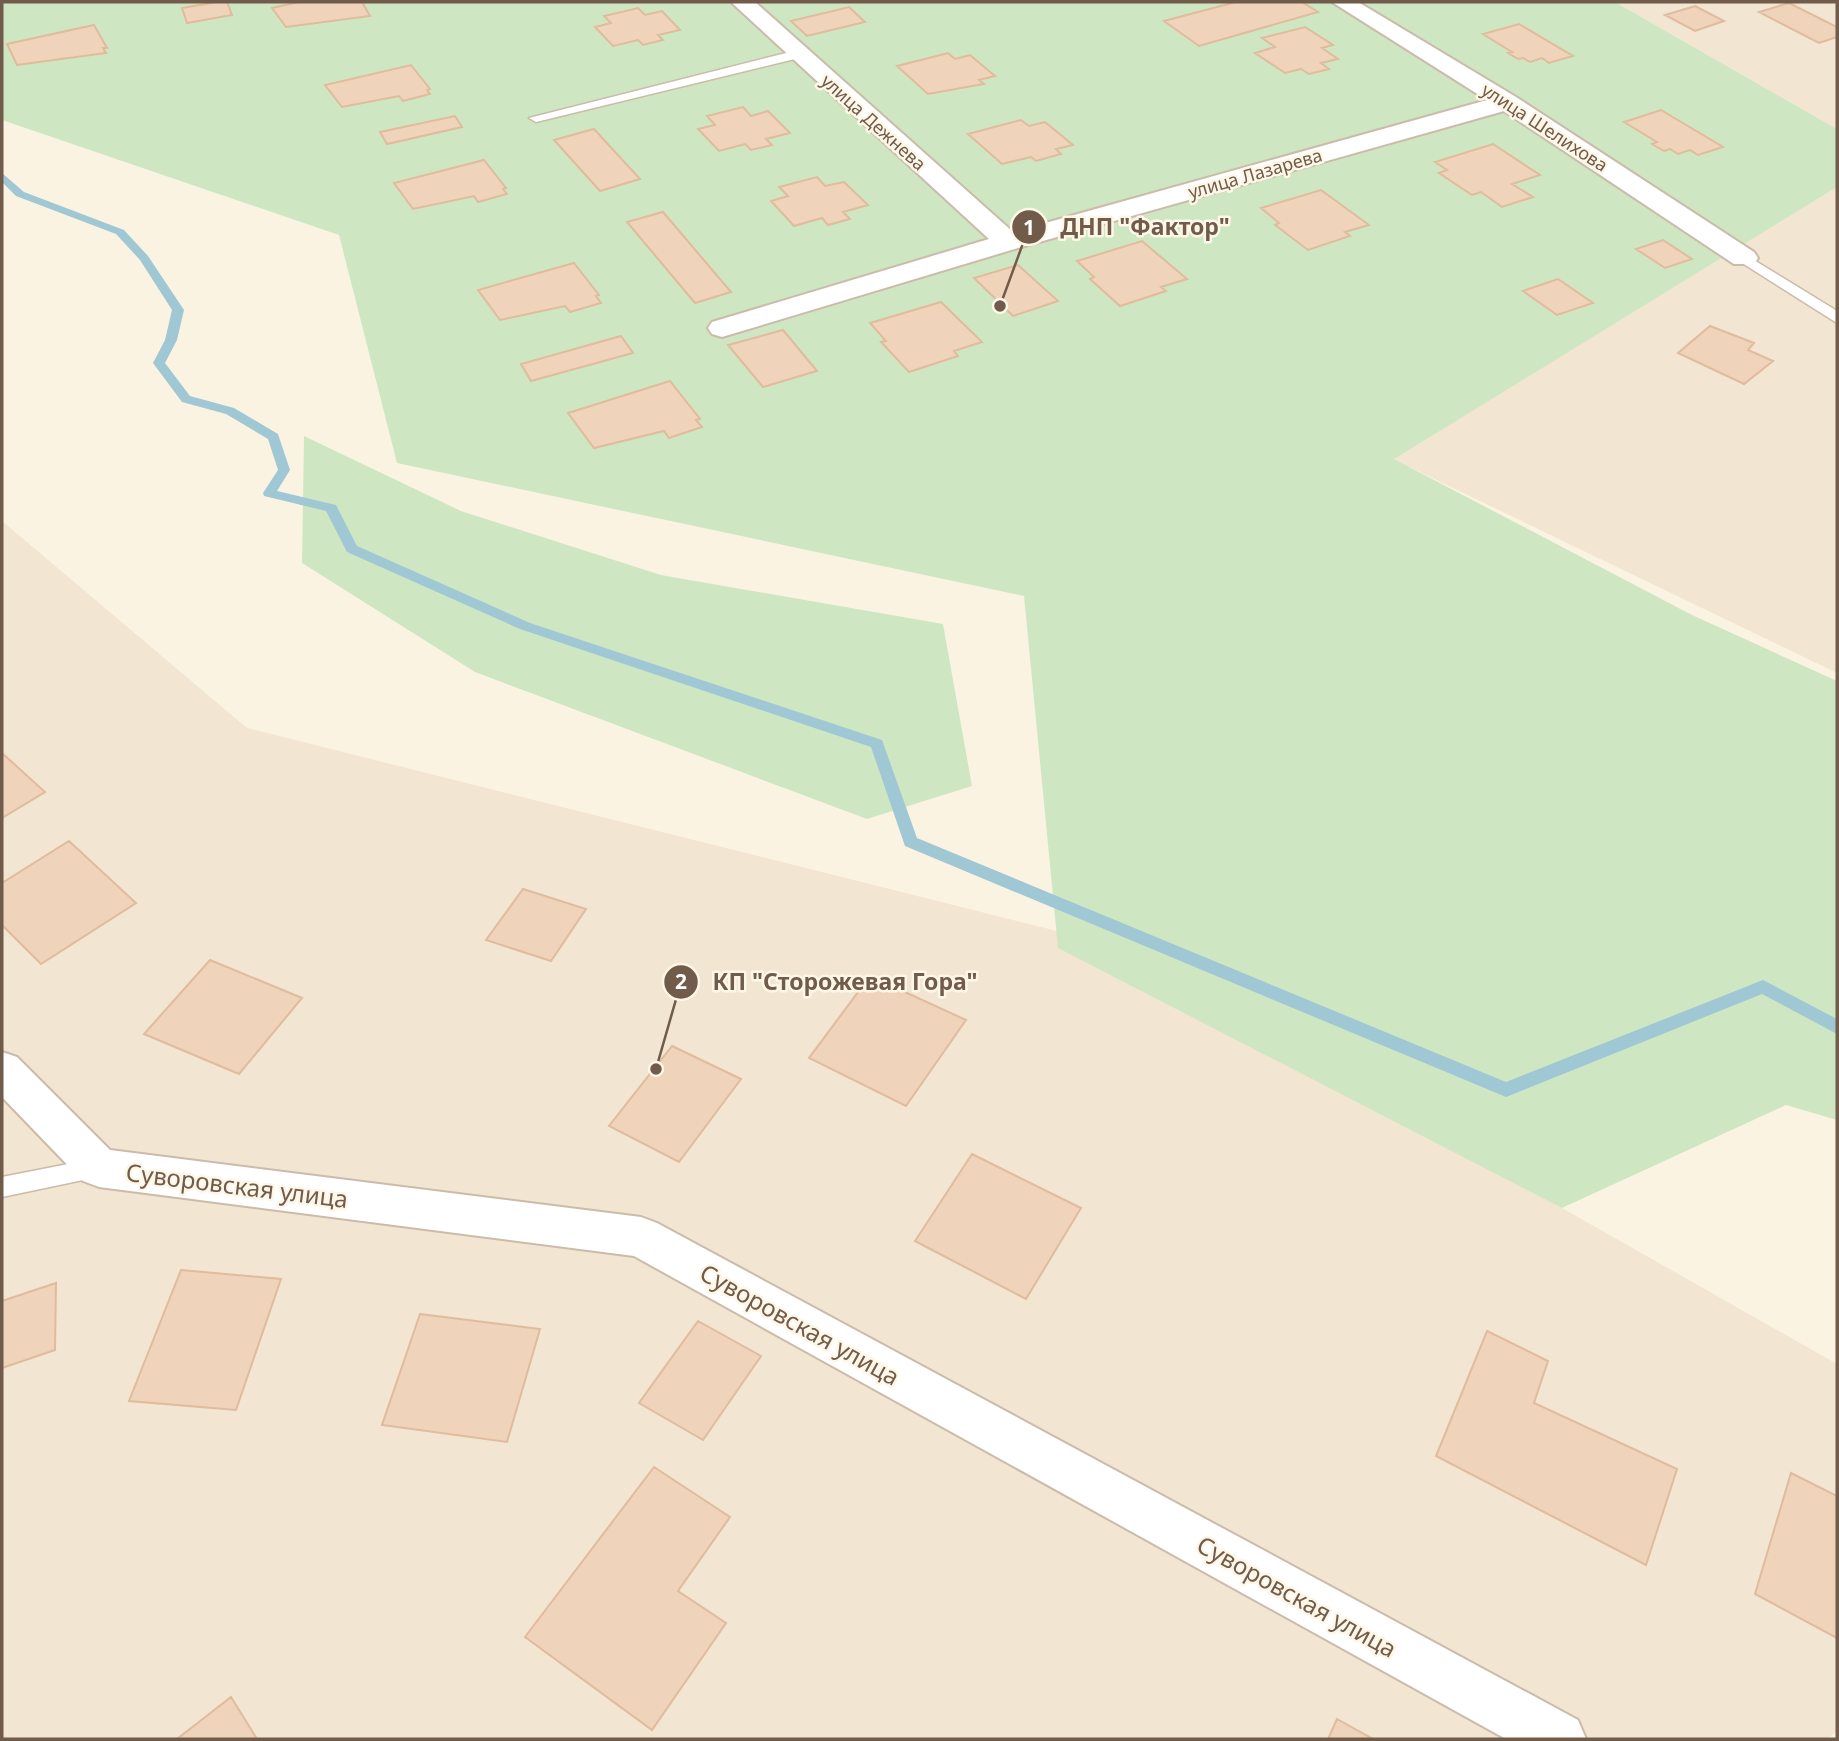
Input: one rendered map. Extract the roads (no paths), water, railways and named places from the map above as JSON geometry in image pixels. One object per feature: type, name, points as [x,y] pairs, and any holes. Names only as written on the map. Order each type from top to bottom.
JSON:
[{"type":"street","name":"улица Дежнева","points":[[742,2],[1007,243]]},
{"type":"street","name":"улица Шелихова","points":[[1343,2],[1507,102],[1744,258]]},
{"type":"street","name":"улица Лазарева","points":[[722,328],[1007,243],[1507,102]]},
{"type":"street","name":"Суворовская улица","points":[[2,1069],[99,1168],[641,1237],[1559,1739]]},
{"type":"lane","points":[[536,118],[798,54]]},
{"type":"lane","points":[[1744,258],[1837,318]]},
{"type":"lane","points":[[2,1187],[99,1168]]},
{"type":"waterway","points":[[2,176],[20,194],[120,232],[144,258],[178,310],[171,340],[159,363],[186,399],[230,411],[274,437],[284,470],[269,493],[331,508],[352,549],[525,626],[877,744],[910,842],[1506,1090],[1763,987],[1837,1027]]},
{"type":"place","name":"ДНП \"Фактор\"","points":[[1000,306]]},
{"type":"place","name":"КП \"Сторожевая Гора\"","points":[[656,1069]]}]
